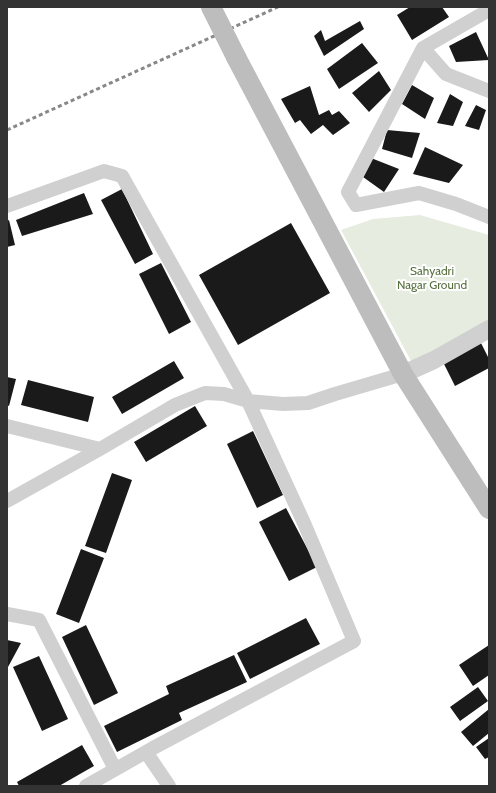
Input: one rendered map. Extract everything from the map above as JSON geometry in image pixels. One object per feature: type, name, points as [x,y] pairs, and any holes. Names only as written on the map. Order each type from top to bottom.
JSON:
[{"type":"main road","points":[[211,7],[403,374],[489,509]]},
{"type":"street","points":[[489,10],[423,48],[348,192],[356,205],[419,193],[489,216]]},
{"type":"street","points":[[423,48],[446,74],[489,91]]},
{"type":"street","points":[[7,206],[104,171],[122,176],[248,401],[304,523],[354,642],[146,752],[86,786]]},
{"type":"street","points":[[7,501],[175,405],[205,393],[224,394],[248,401],[283,404],[308,403],[403,374],[434,360],[489,329]]},
{"type":"street","points":[[7,426],[100,449]]},
{"type":"street","points":[[7,614],[39,620],[115,769]]},
{"type":"street","points":[[146,752],[168,786]]},
{"type":"green space","name":"Sahyadri Nagar Ground","points":[[420,215],[489,235],[489,326],[411,361],[341,230],[373,219]]},
{"type":"building","points":[[410,7],[442,7],[449,17],[412,40],[397,15]]},
{"type":"building","points":[[360,21],[364,29],[324,56],[314,36],[321,30],[325,41]]},
{"type":"building","points":[[476,32],[489,60],[456,62],[449,46]]},
{"type":"building","points":[[362,43],[378,63],[339,89],[327,69]]},
{"type":"building","points":[[379,71],[391,90],[369,112],[352,93]]},
{"type":"building","points":[[412,85],[434,98],[425,119],[402,104]]},
{"type":"building","points":[[310,86],[319,115],[329,110],[332,115],[339,111],[350,123],[333,135],[323,125],[311,134],[300,120],[295,123],[281,99]]},
{"type":"building","points":[[450,94],[463,102],[453,126],[437,123]]},
{"type":"building","points":[[476,105],[486,110],[479,130],[465,126]]},
{"type":"building","points":[[387,130],[420,133],[412,158],[382,149]]},
{"type":"building","points":[[425,147],[463,165],[449,183],[413,174]]},
{"type":"building","points":[[371,158],[399,169],[384,192],[363,177]]},
{"type":"building","points":[[122,189],[153,254],[135,264],[101,200]]},
{"type":"building","points":[[84,193],[93,214],[22,236],[16,220]]},
{"type":"building","points":[[9,220],[15,245],[7,247],[7,221]]},
{"type":"building","points":[[291,223],[330,293],[238,345],[199,275]]},
{"type":"building","points":[[161,263],[191,322],[169,334],[139,274]]},
{"type":"building","points":[[481,343],[489,359],[489,368],[455,386],[443,362]]},
{"type":"building","points":[[174,361],[184,378],[122,414],[112,397]]},
{"type":"building","points":[[7,377],[16,379],[9,406],[7,405]]},
{"type":"building","points":[[28,380],[94,397],[88,422],[21,405]]},
{"type":"building","points":[[195,406],[207,426],[146,462],[134,442]]},
{"type":"building","points":[[253,431],[283,495],[257,508],[227,444]]},
{"type":"building","points":[[112,473],[132,480],[106,553],[85,546]]},
{"type":"building","points":[[286,508],[317,567],[289,581],[259,522]]},
{"type":"building","points":[[81,549],[104,558],[79,623],[56,614]]},
{"type":"building","points":[[306,618],[320,644],[250,679],[237,653]]},
{"type":"building","points":[[86,625],[118,693],[94,705],[62,637]]},
{"type":"building","points":[[7,640],[21,643],[8,667],[7,667]]},
{"type":"building","points":[[489,645],[489,675],[473,686],[459,665]]},
{"type":"building","points":[[234,655],[247,682],[179,713],[182,720],[117,752],[104,726],[169,694],[166,686]]},
{"type":"building","points":[[39,656],[68,719],[42,731],[13,667]]},
{"type":"building","points":[[478,687],[488,701],[460,721],[450,707]]},
{"type":"building","points":[[489,709],[489,733],[473,746],[461,732]]},
{"type":"building","points":[[489,738],[489,757],[485,759],[476,747]]},
{"type":"building","points":[[82,745],[94,766],[59,786],[19,786],[17,782]]},
{"type":"railway","points":[[7,130],[278,7]]}]
